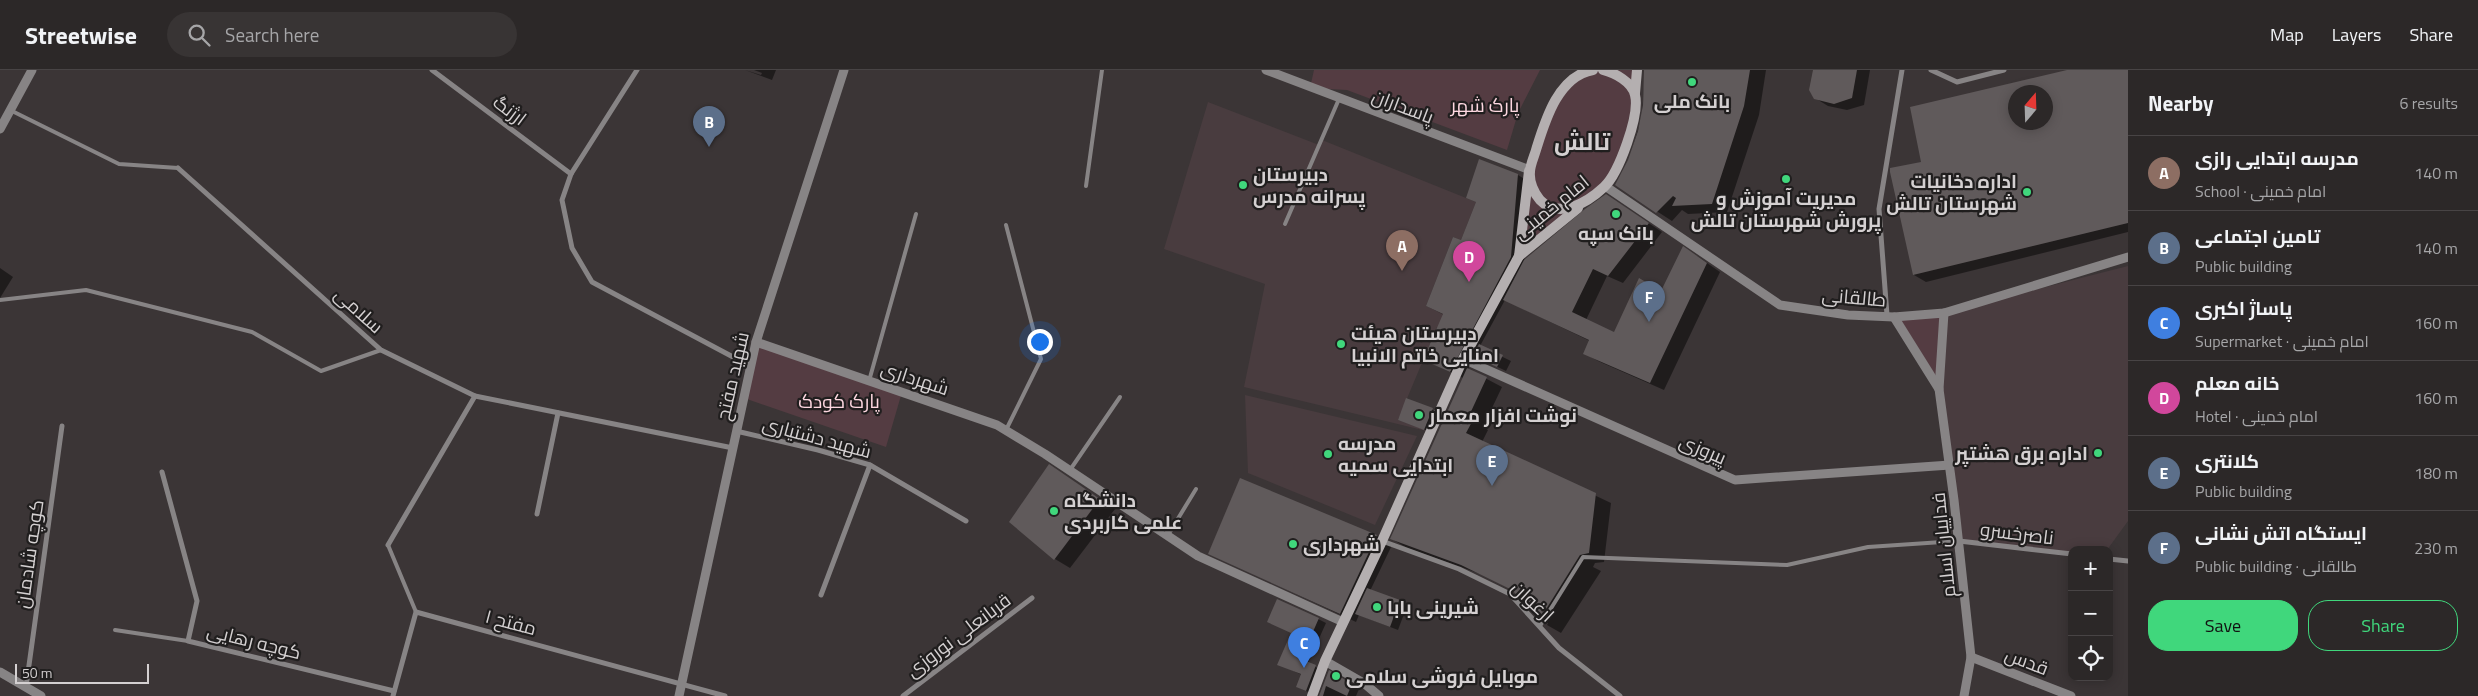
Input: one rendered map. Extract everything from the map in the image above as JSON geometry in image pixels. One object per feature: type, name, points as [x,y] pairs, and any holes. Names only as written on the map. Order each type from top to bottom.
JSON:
[{"type":"main road","points":[[1578,73],[1593,70]]},
{"type":"main road","points":[[1603,70],[1618,76],[1635,93]]},
{"type":"main road","points":[[1529,171],[1532,187],[1541,201],[1563,210],[1574,207],[1605,186],[1620,161],[1632,126],[1636,110],[1637,70]]},
{"type":"main road","name":"امام خمینی","points":[[1312,696],[1324,661],[1382,541],[1463,359],[1519,256],[1529,171],[1552,107],[1563,89],[1578,73]]},
{"type":"main road","name":"امام خمینی","points":[[1519,256],[1605,186]]},
{"type":"street","points":[[0,128],[32,70]]},
{"type":"street","name":"ارژنگ","points":[[432,70],[571,174]]},
{"type":"street","points":[[637,70],[571,174],[562,200],[572,248],[592,282],[750,366]]},
{"type":"street","name":"شهید مفتح","points":[[679,696],[756,342],[844,70]]},
{"type":"street","name":"پاسداران","points":[[1266,70],[1529,171]]},
{"type":"street","points":[[1902,70],[1879,209],[1890,316],[1944,311],[2057,279]]},
{"type":"street","points":[[1931,70],[1958,82],[2004,70]]},
{"type":"street","name":"سلامی","points":[[178,168],[381,350],[475,396],[733,448]]},
{"type":"street","name":"طالقانی","points":[[1605,186],[1780,305],[1848,316],[1944,313],[2128,256]]},
{"type":"street","name":"فداییان اسلام","points":[[1944,313],[1940,389],[1971,657],[1964,696]]},
{"type":"street","name":"فداییان اسلام","points":[[1890,316],[1940,389]]},
{"type":"street","name":"شهرداری","points":[[756,342],[945,405],[1006,430],[1070,470],[1198,556],[1343,622]]},
{"type":"street","name":"پیروزی","points":[[1463,359],[1735,480],[1950,465]]},
{"type":"street","points":[[388,545],[475,396]]},
{"type":"street","points":[[537,514],[558,413]]},
{"type":"street","name":"کوچه شادمان","points":[[26,687],[62,426]]},
{"type":"street","name":"شهید دشتیاری","points":[[736,431],[818,450],[870,465],[966,521]]},
{"type":"street","points":[[821,595],[870,465]]},
{"type":"street","name":"کوچه رهایی","points":[[162,472],[197,601],[188,641],[393,693]]},
{"type":"street","name":"ارغوان","points":[[1382,541],[1459,569],[1510,594],[1559,648],[1620,696]]},
{"type":"street","name":"ناصرخسرو","points":[[1959,541],[2068,554]]},
{"type":"street","points":[[2113,559],[2128,561]]},
{"type":"street","name":"قربانعلی نوروزی","points":[[902,696],[1032,598]]},
{"type":"street","points":[[393,693],[416,612]]},
{"type":"street","name":"مفتح ۱","points":[[416,612],[725,696]]},
{"type":"street","name":"قدس","points":[[1971,657],[2071,696]]},
{"type":"street","points":[[1324,661],[1365,684],[1379,696]]},
{"type":"street","points":[[0,672],[41,696]]},
{"type":"lane","points":[[1086,186],[1102,70]]},
{"type":"lane","points":[[1285,224],[1339,99]]},
{"type":"lane","name":"سلامی","points":[[10,110],[119,164],[178,168]]},
{"type":"lane","points":[[869,381],[916,214]]},
{"type":"lane","points":[[1006,225],[1041,359],[1006,430]]},
{"type":"lane","points":[[0,300],[86,290],[252,332],[321,372],[381,350]]},
{"type":"lane","points":[[1070,470],[1120,397]]},
{"type":"lane","points":[[1168,535],[1196,489]]},
{"type":"lane","points":[[1540,626],[1583,557],[1787,565],[1868,546],[1959,541]]},
{"type":"lane","points":[[388,545],[416,612]]},
{"type":"lane","points":[[115,630],[188,641]]},
{"type":"shaded area","points":[[1208,102],[1319,145],[1322,140],[1476,202],[1461,240],[1453,237],[1426,306],[1479,330],[1472,342],[1437,327],[1398,420],[1431,432],[1244,387],[1265,284],[1164,249]]},
{"type":"shaded area","points":[[2128,266],[2128,521],[2110,546],[2068,546],[2068,554],[1959,541],[1940,389],[1944,313]]},
{"type":"shaded area","name":"مدرسه ابتدایی سمیه","points":[[1245,395],[1417,436],[1375,525],[1248,473]]},
{"type":"green space","name":"پارک شهر","points":[[1314,70],[1540,70],[1518,113],[1507,150],[1347,90],[1310,88]]},
{"type":"green space","points":[[1593,70],[1637,70],[1636,110],[1606,184],[1519,255],[1530,171],[1563,89]]},
{"type":"green space","points":[[1944,313],[1939,389],[1894,317]]},
{"type":"green space","name":"پارک کودک","points":[[756,342],[902,392],[886,447],[744,398]]},
{"type":"building","points":[[1644,70],[1750,70],[1744,106],[1712,204],[1672,206],[1676,198],[1673,196],[1656,213],[1615,185],[1628,160],[1638,131],[1643,105]]},
{"type":"building","points":[[1813,70],[1857,70],[1852,98],[1834,104],[1814,99],[1809,90]]},
{"type":"building","name":"اداره دخانیات شهرستان تالش","points":[[2067,70],[2128,70],[2128,223],[1913,275],[1890,168],[1921,162],[1910,107]]},
{"type":"building","points":[[1479,159],[1518,174],[1511,257],[1450,372],[1423,360],[1443,314],[1426,306],[1453,237],[1461,240],[1476,202],[1466,198]]},
{"type":"building","points":[[1606,194],[1649,223],[1608,276],[1593,269],[1572,312],[1614,332],[1639,278],[1661,291],[1683,246],[1707,263],[1650,383],[1583,354],[1589,340],[1503,300],[1524,260]]},
{"type":"building","points":[[1479,344],[1503,355],[1497,367],[1472,356]]},
{"type":"building","points":[[1467,368],[1487,377],[1468,418],[1473,420],[1466,433],[1596,493],[1589,553],[1580,555],[1540,619],[1512,590],[1461,565],[1390,539]]},
{"type":"building","name":"نوشت افزار معمار","points":[[1406,398],[1433,408],[1424,430],[1398,420]]},
{"type":"building","name":"دانشگاه علمی کاربردی","points":[[1049,464],[1100,499],[1054,560],[1009,522]]},
{"type":"building","name":"شهرداری","points":[[1240,478],[1377,535],[1340,614],[1208,554]]},
{"type":"building","name":"شیرینی بابا","points":[[1367,588],[1400,600],[1390,627],[1355,614]]},
{"type":"building","points":[[1277,599],[1319,618],[1301,659],[1316,665],[1306,691],[1296,687],[1301,674],[1277,665],[1291,633],[1267,622]]},
{"type":"building","name":"موبایل فروشی سلامی","points":[[1329,670],[1352,684],[1347,696],[1326,686],[1323,696],[1319,696]]},
{"type":"place","name":"بانک ملی","points":[[1692,82]]},
{"type":"place","name":"تامین اجتماعی","points":[[709,147]]},
{"type":"place","name":"مدیریت آموزش و پرورش شهرستان تالش","points":[[1786,179]]},
{"type":"place","name":"دبیرستان پسرانه مدرس","points":[[1243,185]]},
{"type":"place","name":"اداره دخانیات شهرستان تالش","points":[[2027,192]]},
{"type":"place","name":"بانک سپه","points":[[1616,214]]},
{"type":"place","name":"مدرسه ابتدایی رازی","points":[[1402,271]]},
{"type":"place","name":"خانه معلم","points":[[1469,282]]},
{"type":"place","name":"ایستگاه اتش نشانی","points":[[1649,322]]},
{"type":"place","name":"دبیرستان هیئت امنایی خاتم الانبیا","points":[[1341,344]]},
{"type":"place","name":"نوشت افزار معمار","points":[[1419,415]]},
{"type":"place","name":"اداره برق هشتپر","points":[[2098,453]]},
{"type":"place","name":"مدرسه ابتدایی سمیه","points":[[1328,454]]},
{"type":"place","name":"کلانتری","points":[[1492,486]]},
{"type":"place","name":"دانشگاه علمی کاربردی","points":[[1054,511]]},
{"type":"place","name":"شهرداری","points":[[1293,544]]},
{"type":"place","name":"شیرینی بابا","points":[[1377,607]]},
{"type":"place","name":"پاساژ اکبری","points":[[1304,668]]},
{"type":"place","name":"موبایل فروشی سلامی","points":[[1336,676]]},
{"type":"district","name":"تالش","points":[[1582,142]]}]
